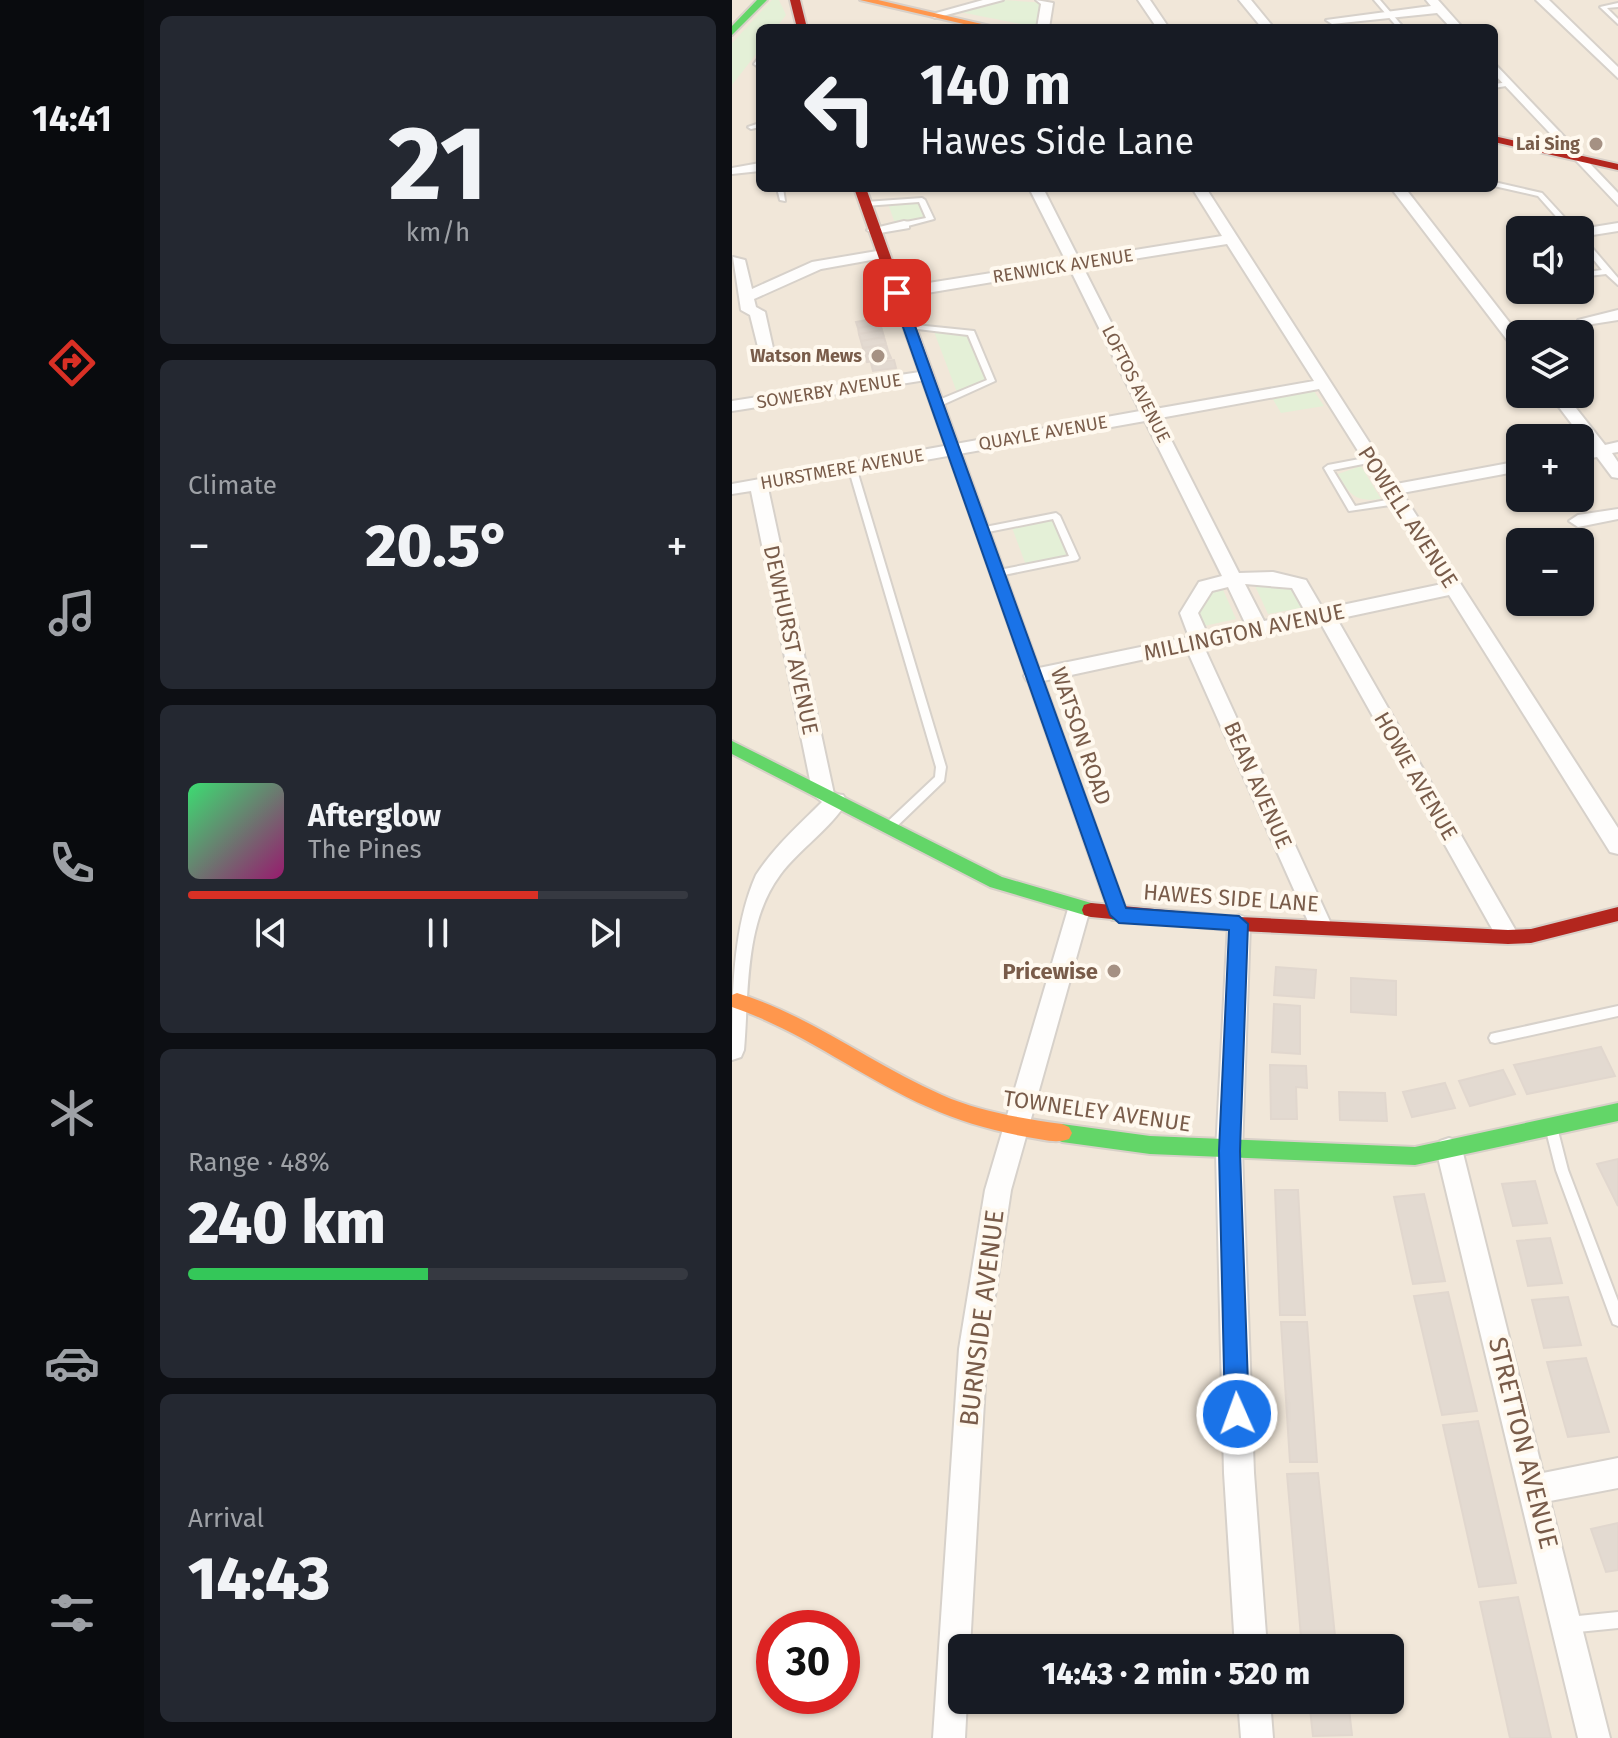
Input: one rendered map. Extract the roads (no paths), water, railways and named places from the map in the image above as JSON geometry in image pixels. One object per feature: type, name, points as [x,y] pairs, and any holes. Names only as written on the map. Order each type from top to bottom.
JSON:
[{"type":"street","points":[[736,28],[762,0]]},
{"type":"street","points":[[795,0],[801,24]]},
{"type":"street","points":[[865,0],[972,24]]},
{"type":"street","points":[[935,15],[997,0]]},
{"type":"street","points":[[1042,0],[1047,3],[1044,24]]},
{"type":"street","points":[[1144,0],[1160,24]]},
{"type":"street","points":[[1245,0],[1265,24]]},
{"type":"street","points":[[1542,0],[1618,74]]},
{"type":"street","points":[[1332,20],[1436,5],[1453,24]]},
{"type":"street","points":[[1498,71],[1618,201]]},
{"type":"street","points":[[1498,140],[1618,167]]},
{"type":"street","points":[[736,171],[756,168]]},
{"type":"street","name":"LOFTOS AVENUE","points":[[1038,192],[1258,629]]},
{"type":"street","name":"POWELL AVENUE","points":[[1201,192],[1618,846]]},
{"type":"street","points":[[1401,192],[1506,328]]},
{"type":"street","name":"WATSON ROAD","points":[[862,196],[1119,915]]},
{"type":"street","points":[[874,230],[904,225]]},
{"type":"street","points":[[1594,231],[1618,227]]},
{"type":"street","name":"RENWICK AVENUE","points":[[897,293],[1230,239]]},
{"type":"street","points":[[732,313],[817,265],[883,254]]},
{"type":"street","points":[[738,260],[748,304],[757,312],[765,348]]},
{"type":"street","points":[[1586,320],[1618,315]]},
{"type":"street","name":"SOWERBY AVENUE","points":[[732,406],[926,376]]},
{"type":"street","name":"QUAYLE AVENUE","points":[[952,449],[1322,384]]},
{"type":"street","points":[[1570,408],[1609,449],[1618,473]]},
{"type":"street","name":"HURSTMERE AVENUE","points":[[732,489],[952,449]]},
{"type":"street","points":[[1393,496],[1506,469]]},
{"type":"street","name":"DEWHURST AVENUE","points":[[758,484],[830,798]]},
{"type":"street","points":[[1578,521],[1618,514]]},
{"type":"street","points":[[1196,642],[1189,613],[1206,586],[1263,574],[1299,584],[1321,616]]},
{"type":"street","name":"MILLINGTON AVENUE","points":[[1034,676],[1453,588]]},
{"type":"street","name":"HOWE AVENUE","points":[[1321,616],[1508,937]]},
{"type":"street","name":"BEAN AVENUE","points":[[1196,642],[1322,928]]},
{"type":"street","name":"HAWES SIDE LANE","points":[[732,747],[996,882],[1079,909],[1239,924],[1508,937],[1531,936],[1618,914]]},
{"type":"street","points":[[732,1050],[748,919],[755,896],[830,798]]},
{"type":"street","name":"BURNSIDE AVENUE","points":[[949,1738],[973,1349],[998,1190],[1079,909]]},
{"type":"street","points":[[1239,924],[1229,1151],[1239,1473],[1250,1634]]},
{"type":"street","name":"TOWNELEY AVENUE","points":[[737,1001],[768,1009],[917,1093],[966,1115],[1016,1127],[1150,1145],[1229,1151],[1415,1156],[1618,1112]]},
{"type":"street","name":"STRETTON AVENUE","points":[[1449,1149],[1536,1489],[1594,1738]]},
{"type":"street","points":[[1536,1489],[1618,1473]]},
{"type":"street","points":[[1255,1714],[1257,1738]]},
{"type":"lane","points":[[1377,0],[1398,24]]},
{"type":"lane","points":[[1618,5],[1603,7],[1618,22]]},
{"type":"lane","points":[[1498,86],[1510,84]]},
{"type":"lane","points":[[751,127],[756,126]]},
{"type":"lane","points":[[1498,185],[1540,194],[1560,216]]},
{"type":"lane","points":[[781,192],[783,200]]},
{"type":"lane","points":[[862,196],[885,202],[922,200],[930,219],[904,225]]},
{"type":"lane","points":[[1594,255],[1618,283]]},
{"type":"lane","points":[[1594,273],[1608,271]]},
{"type":"lane","points":[[908,326],[971,333],[991,381],[937,404]]},
{"type":"lane","points":[[1370,460],[1328,468],[1352,509],[1393,496]]},
{"type":"lane","points":[[852,467],[942,775],[888,828]]},
{"type":"lane","points":[[983,530],[1056,516],[1074,558],[999,573]]},
{"type":"lane","points":[[1495,1038],[1618,1011]]},
{"type":"lane","points":[[1551,1126],[1562,1170],[1618,1319]]},
{"type":"lane","points":[[1568,1625],[1618,1620]]},
{"type":"place","name":"Lai Sing","points":[[1596,144]]},
{"type":"place","name":"Watson Mews","points":[[878,356]]},
{"type":"place","name":"Pricewise","points":[[1114,971]]}]
